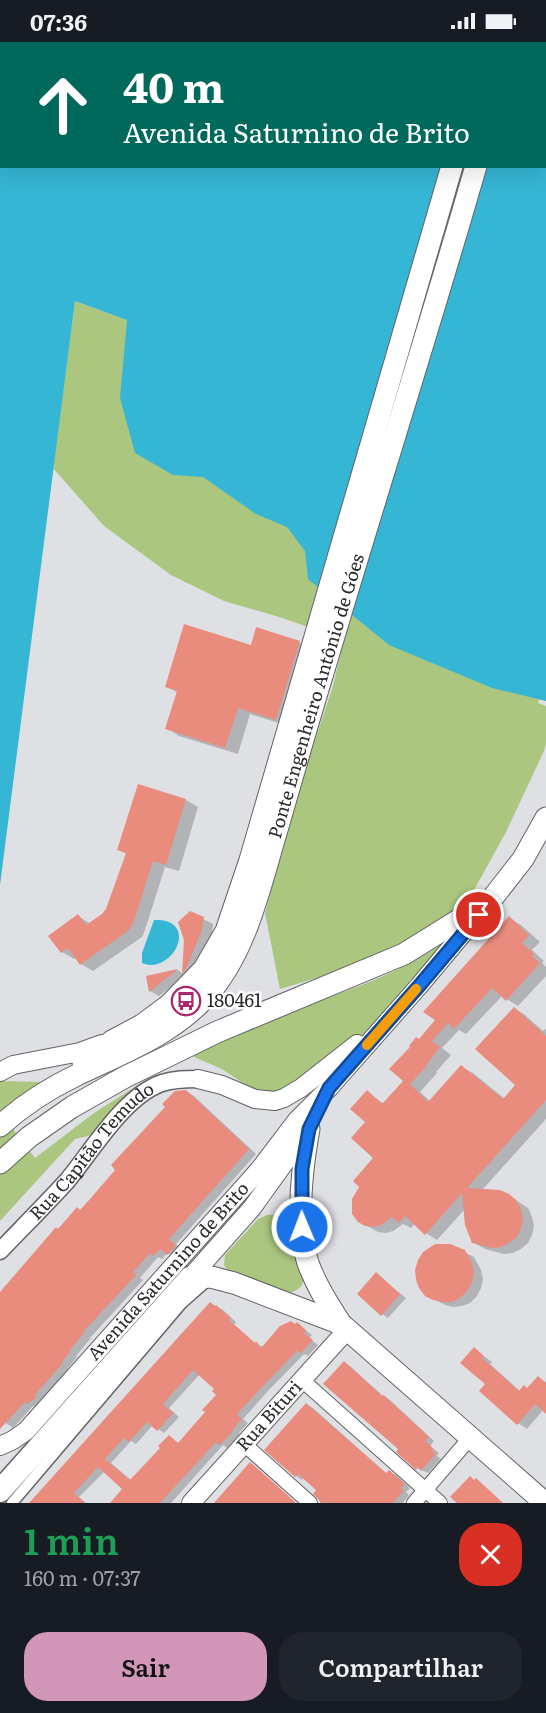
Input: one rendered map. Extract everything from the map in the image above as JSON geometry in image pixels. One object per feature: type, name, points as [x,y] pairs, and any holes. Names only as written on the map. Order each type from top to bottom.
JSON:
[{"type":"highway","points":[[0,1491],[164,1307],[201,1277]]},
{"type":"main road","name":"Ponte Engenheiro Antônio de Góes","points":[[5,1122],[43,1094],[149,1041],[182,1018],[205,998],[227,969],[244,936],[262,879],[313,671],[451,168]]},
{"type":"main road","name":"Ponte Engenheiro Antônio de Góes","points":[[43,1094],[51,1083],[169,1005],[204,969],[226,931],[313,671],[475,168]]},
{"type":"main road","name":"Avenida Saturnino de Brito","points":[[0,1446],[26,1431],[259,1170],[297,1120],[329,1088],[419,986],[523,859],[546,818]]},
{"type":"main road","points":[[0,1163],[29,1137],[72,1107],[124,1077],[225,1029],[404,954],[491,900]]},
{"type":"main road","points":[[198,1078],[222,1084],[255,1099],[275,1101],[300,1088],[392,1016]]},
{"type":"main road","points":[[0,1072],[13,1065],[80,1052],[112,1041]]},
{"type":"main road","name":"Avenida Saturnino de Brito","points":[[201,1277],[309,1129],[329,1088]]},
{"type":"main road","points":[[309,1129],[302,1169],[302,1227],[307,1260],[325,1300],[344,1327],[545,1503]]},
{"type":"main road","points":[[201,1277],[234,1283],[344,1327]]},
{"type":"main road","name":"Rua Bituri","points":[[191,1503],[302,1380],[344,1327]]},
{"type":"street","name":"Rua Capitão Temudo","points":[[0,1251],[67,1180],[119,1115],[147,1090],[162,1083],[198,1078]]},
{"type":"street","name":"Avenida Saturnino de Brito","points":[[12,1503],[181,1304],[201,1277]]},
{"type":"street","points":[[302,1380],[440,1503]]},
{"type":"street","points":[[414,1503],[470,1438]]},
{"type":"street","points":[[244,1444],[310,1503]]},
{"type":"green space","points":[[75,301],[128,320],[546,701],[539,699],[538,703],[546,706],[544,751],[506,832],[473,892],[444,920],[376,960],[280,989],[265,913],[294,803],[333,686],[344,639],[224,601],[171,575],[104,526],[53,468]]},
{"type":"green space","points":[[451,937],[371,1029],[299,1098],[253,1090],[222,1069],[194,1057],[204,1048],[393,972]]},
{"type":"green space","points":[[0,1081],[45,1082],[5,1119],[35,1158],[94,1113],[141,1083],[146,1084],[95,1132],[75,1139],[0,1221]]},
{"type":"green space","points":[[267,1215],[279,1216],[289,1222],[296,1242],[303,1271],[303,1282],[299,1288],[289,1293],[230,1274],[224,1265],[225,1255],[258,1219]]},
{"type":"water","points":[[0,168],[546,168],[546,701],[492,688],[389,645],[308,579],[305,551],[287,527],[256,514],[203,477],[173,475],[135,453],[120,398],[127,320],[75,301],[0,885]]},
{"type":"water","points":[[154,920],[168,922],[176,928],[179,936],[172,955],[153,965],[142,963],[142,953]]},
{"type":"building","points":[[184,624],[251,645],[256,627],[300,641],[276,720],[238,708],[225,748],[165,729],[177,691],[165,687]]},
{"type":"building","points":[[138,784],[186,799],[166,865],[153,861],[129,930],[80,965],[68,948],[61,953],[48,936],[78,914],[86,925],[106,909],[126,853],[117,850]]},
{"type":"building","points":[[190,911],[204,917],[202,930],[182,974],[184,940],[178,922]]},
{"type":"building","points":[[509,916],[529,935],[522,943],[540,963],[506,1001],[492,988],[454,1029],[448,1023],[432,1041],[440,1047],[427,1066],[410,1084],[428,1102],[461,1065],[503,1099],[515,1085],[475,1049],[514,1007],[546,1036],[546,1100],[467,1188],[500,1190],[516,1200],[523,1218],[517,1237],[501,1247],[492,1248],[472,1243],[465,1225],[462,1193],[425,1235],[405,1216],[399,1223],[392,1217],[381,1225],[365,1226],[358,1222],[352,1214],[352,1199],[359,1187],[353,1181],[373,1158],[351,1138],[365,1122],[350,1109],[367,1090],[382,1104],[403,1081],[389,1069],[410,1047],[416,1037],[419,1039],[435,1020],[423,1012]]},
{"type":"building","points":[[178,969],[149,992],[146,976]]},
{"type":"building","points":[[186,1090],[249,1149],[169,1239],[176,1246],[167,1255],[160,1249],[153,1256],[150,1253],[133,1272],[136,1275],[83,1332],[63,1363],[35,1395],[36,1398],[27,1404],[25,1402],[0,1429],[0,1292],[56,1227],[58,1229],[77,1207],[80,1210],[115,1170],[111,1165],[165,1107],[162,1104],[175,1091]]},
{"type":"building","points":[[435,1244],[450,1244],[465,1250],[472,1263],[474,1273],[472,1283],[460,1298],[452,1302],[433,1300],[425,1296],[416,1280],[415,1270],[418,1260],[423,1252]]},
{"type":"building","points":[[376,1272],[400,1294],[381,1316],[357,1294]]},
{"type":"building","points":[[210,1302],[231,1318],[229,1320],[255,1343],[256,1341],[261,1348],[280,1326],[291,1321],[295,1324],[297,1322],[306,1330],[304,1333],[313,1340],[301,1353],[297,1351],[261,1388],[237,1414],[242,1419],[234,1430],[220,1445],[216,1442],[160,1503],[110,1503],[122,1489],[98,1467],[74,1493],[85,1503],[29,1503]],"holes":[[[193,1370],[214,1389],[212,1391],[216,1395],[202,1410],[205,1412],[178,1443],[169,1435],[130,1480],[105,1459],[124,1438],[129,1442],[147,1422],[157,1431],[173,1413],[163,1404]]]},
{"type":"building","points":[[474,1347],[484,1356],[482,1358],[519,1391],[524,1385],[527,1388],[538,1376],[546,1383],[546,1414],[535,1404],[517,1425],[479,1391],[485,1384],[460,1363]]},
{"type":"building","points":[[344,1361],[429,1437],[425,1441],[436,1454],[421,1471],[418,1467],[416,1470],[396,1452],[398,1449],[323,1384]]},
{"type":"building","points":[[306,1403],[386,1473],[389,1470],[405,1484],[401,1488],[404,1490],[393,1503],[322,1503],[313,1494],[316,1490],[298,1474],[295,1477],[264,1450]]},
{"type":"building","points":[[250,1462],[283,1491],[296,1503],[214,1503]]},
{"type":"building","points":[[470,1476],[474,1480],[476,1478],[503,1503],[457,1503],[450,1497]]},
{"type":"slow traffic","points":[[367,1045],[416,989]]},
{"type":"place","name":"180461","points":[[186,1001]]},
{"type":"route","points":[[302,1227],[302,1169],[309,1129],[329,1088],[479,915]]}]
